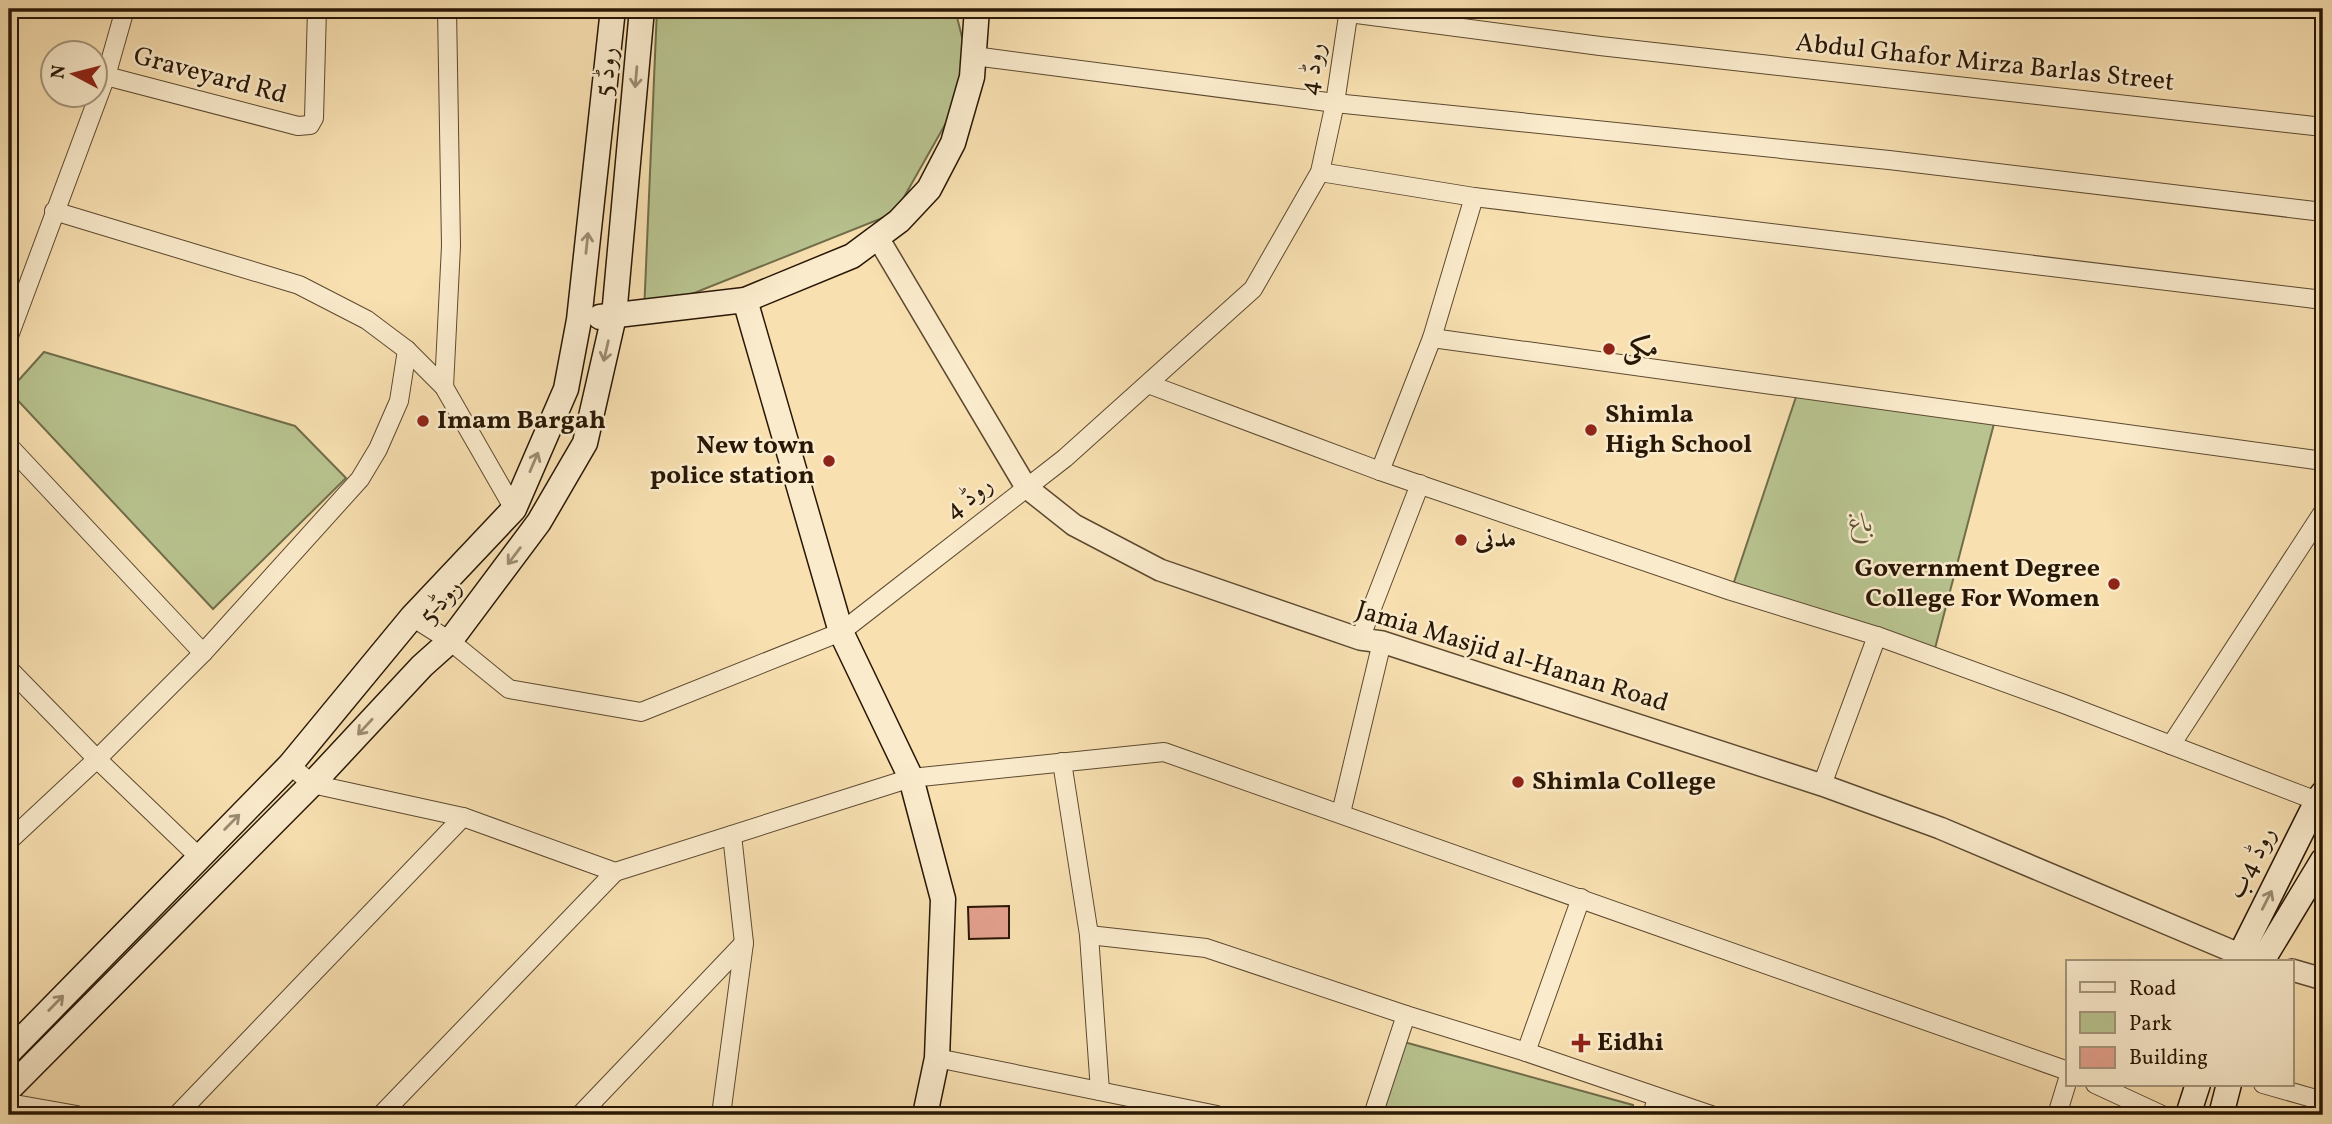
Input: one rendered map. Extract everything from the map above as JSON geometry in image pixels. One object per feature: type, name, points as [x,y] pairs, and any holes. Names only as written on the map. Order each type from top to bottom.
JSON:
[{"type":"main road","name":"روڈ 5","points":[[9,1052],[290,765],[412,617],[514,509],[566,389],[579,320],[613,9]]},
{"type":"main road","name":"روڈ 5","points":[[9,1089],[312,784],[422,666],[450,641],[540,522],[585,443],[614,316],[642,9]]},
{"type":"main road","points":[[579,320],[745,300],[852,256],[878,238],[899,221],[929,189],[953,143],[972,77],[977,9]]},
{"type":"main road","points":[[745,300],[841,632],[911,778],[943,898],[937,1058],[925,1115]]},
{"type":"main road","name":"روڈ 4ب","points":[[2253,960],[2320,797]]},
{"type":"main road","points":[[2253,960],[2323,860]]},
{"type":"main road","points":[[2188,1115],[2197,1086]]},
{"type":"main road","points":[[2221,1115],[2228,1086]]},
{"type":"street","points":[[108,69],[125,9]]},
{"type":"street","name":"Graveyard Rd","points":[[108,77],[298,126],[310,125],[314,118],[317,9]]},
{"type":"street","points":[[444,387],[451,246],[447,9]]},
{"type":"street","name":"روڈ 4","points":[[412,617],[450,641],[509,689],[641,712],[841,632],[1065,458],[1253,289],[1320,172],[1335,103],[1349,11]]},
{"type":"street","name":"Abdul Ghafor Mirza Barlas Street","points":[[1349,11],[1600,46],[2323,127]]},
{"type":"street","points":[[974,56],[1335,103],[1889,160],[2323,212]]},
{"type":"street","points":[[9,336],[94,108]]},
{"type":"street","points":[[1320,172],[1474,197],[2323,300]]},
{"type":"street","points":[[1381,471],[1432,338],[1474,197]]},
{"type":"street","points":[[54,211],[299,285],[367,320],[407,350],[444,387],[514,509]]},
{"type":"street","name":"Jamia Masjid al-Hanan Road","points":[[878,238],[1026,487],[1074,525],[1160,570],[1360,639],[1382,642],[1822,785],[1940,828],[2253,960]]},
{"type":"street","points":[[1432,338],[2323,461]]},
{"type":"street","points":[[9,841],[204,653],[360,479],[378,449],[400,401],[407,350]]},
{"type":"street","points":[[1147,384],[1381,471],[1731,591],[1877,636],[2320,797]]},
{"type":"street","points":[[9,446],[204,653]]},
{"type":"street","points":[[1360,639],[1420,484]]},
{"type":"street","points":[[2171,745],[2323,512]]},
{"type":"street","points":[[1822,785],[1877,636]]},
{"type":"street","points":[[1341,813],[1382,642]]},
{"type":"street","points":[[9,669],[198,856]]},
{"type":"street","points":[[381,1115],[615,872],[911,778],[1164,752],[2066,1070]]},
{"type":"street","points":[[1062,762],[1089,935],[1100,1091]]},
{"type":"street","points":[[290,765],[312,784],[463,817],[615,872]]},
{"type":"street","points":[[177,1115],[463,817]]},
{"type":"street","points":[[721,1115],[744,943],[732,835]]},
{"type":"street","points":[[1526,1052],[1581,898]]},
{"type":"street","points":[[1089,935],[1206,948],[1526,1052],[1655,1107],[1711,1115]]},
{"type":"street","points":[[580,1115],[744,943]]},
{"type":"street","points":[[2294,971],[2323,979]]},
{"type":"street","points":[[1373,1115],[1406,1015]]},
{"type":"street","points":[[937,1058],[1217,1115]]},
{"type":"street","points":[[2057,1115],[2066,1086]]},
{"type":"street","points":[[2099,1086],[2162,1115]]},
{"type":"street","points":[[2270,1086],[2323,1101]]},
{"type":"street","points":[[9,1103],[77,1115]]},
{"type":"green space","points":[[657,9],[955,9],[972,77],[895,213],[644,313]]},
{"type":"green space","points":[[44,352],[295,426],[346,478],[213,609],[9,391]]},
{"type":"green space","name":"باغ","points":[[1799,388],[1996,416],[1933,656],[1731,591]]},
{"type":"green space","points":[[1404,1042],[1633,1105],[1630,1115],[1381,1115]]},
{"type":"building","points":[[1009,906],[1009,938],[969,939],[968,907]]},
{"type":"place","name":"مکی","points":[[1609,349]]},
{"type":"place","name":"Imam Bargah","points":[[423,421]]},
{"type":"place","name":"Shimla High School","points":[[1591,430]]},
{"type":"place","name":"New town police station","points":[[829,461]]},
{"type":"place","name":"مدنی","points":[[1461,540]]},
{"type":"place","name":"Government Degree College For Women","points":[[2114,584]]},
{"type":"place","name":"Shimla College","points":[[1518,782]]},
{"type":"place","name":"Eidhi","points":[[1581,1043]]}]
